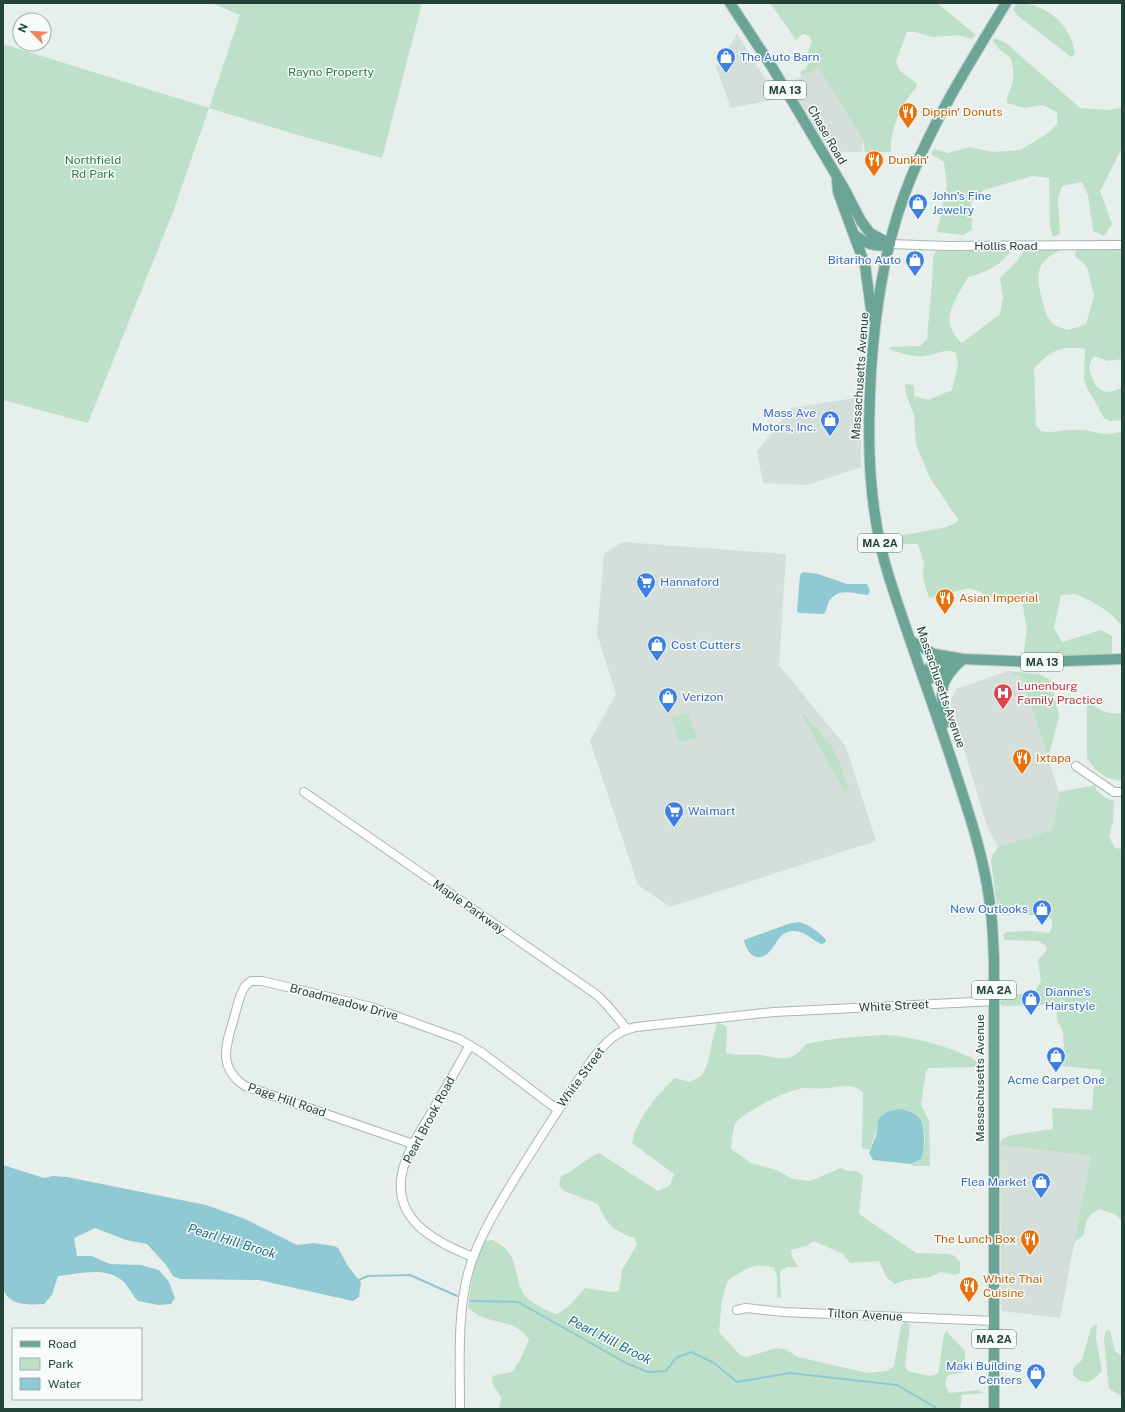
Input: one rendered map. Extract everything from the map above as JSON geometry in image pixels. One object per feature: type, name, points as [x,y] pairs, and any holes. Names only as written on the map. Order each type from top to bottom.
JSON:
[{"type":"main road","name":"Chase Road","points":[[730,3],[772,67],[867,230],[890,244]]},
{"type":"main road","name":"Massachusetts Avenue","points":[[994,1409],[994,960],[990,903],[978,843],[947,745],[883,559],[872,495],[868,433],[873,338],[881,286],[890,244],[908,183],[932,130],[963,73],[1006,3]]},
{"type":"main road","name":"Chase Road","points":[[836,178],[838,192],[856,236],[865,265],[870,293],[873,338]]},
{"type":"main road","points":[[856,236],[873,245],[881,246],[890,244]]},
{"type":"main road","name":"MA 13","points":[[911,640],[925,650],[951,658],[1035,662],[1122,659]]},
{"type":"main road","points":[[924,678],[935,664],[951,658]]},
{"type":"main road","points":[[924,678],[963,659]]},
{"type":"main road","points":[[947,745],[942,702],[943,685],[949,672],[963,659]]},
{"type":"street","name":"Hollis Road","points":[[890,244],[948,246],[1122,245]]},
{"type":"street","points":[[1076,766],[1114,792],[1122,792]]},
{"type":"street","name":"Maple Parkway","points":[[304,792],[597,995],[627,1029]]},
{"type":"street","name":"Broadmeadow Drive","points":[[248,983],[256,980],[262,981],[392,1013],[470,1045],[482,1052],[558,1110]]},
{"type":"street","name":"Page Hill Road","points":[[248,983],[242,992],[226,1047],[226,1062],[229,1069],[237,1079],[245,1086],[414,1144]]},
{"type":"street","name":"White Street","points":[[460,1409],[461,1323],[465,1290],[473,1257],[488,1224],[558,1110],[605,1045],[620,1032],[627,1029],[774,1012],[994,1001]]},
{"type":"street","name":"Pearl Brook Road","points":[[470,1045],[414,1144],[401,1177],[401,1188],[406,1208],[412,1220],[431,1237],[473,1257]]},
{"type":"street","name":"Tilton Avenue","points":[[737,1310],[746,1308],[783,1312],[994,1321]]},
{"type":"shaded area","points":[[737,34],[778,99],[731,108],[716,67]]},
{"type":"shaded area","points":[[819,67],[863,140],[862,152],[830,152],[789,83]]},
{"type":"shaded area","points":[[861,397],[861,467],[807,485],[763,483],[757,451],[791,408]]},
{"type":"shaded area","points":[[622,542],[786,554],[779,665],[846,747],[876,841],[670,907],[638,885],[590,741],[616,694],[597,634],[604,554]]},
{"type":"shaded area","points":[[1008,671],[1022,678],[1059,792],[1052,830],[998,847],[987,826],[950,703],[956,689]]},
{"type":"shaded area","name":"Flea Market","points":[[1000,1145],[1091,1156],[1060,1318],[1001,1311]]},
{"type":"green space","name":"Rayno Property","points":[[212,3],[422,3],[382,158],[294,134],[209,108],[240,15]]},
{"type":"green space","points":[[770,3],[937,3],[976,35],[971,39],[959,35],[932,37],[916,32],[907,32],[896,61],[899,70],[917,84],[916,88],[901,109],[892,135],[891,152],[865,152],[863,140],[819,68],[802,76],[800,72],[805,69],[809,62],[808,51],[812,42],[809,36],[803,34],[796,40]]},
{"type":"green space","points":[[1017,3],[1038,7],[1047,11],[1056,18],[1063,25],[1073,43],[1075,54],[1071,57],[1017,15],[1013,9]]},
{"type":"green space","points":[[994,38],[1006,43],[1080,108],[1107,110],[1122,108],[1122,148],[1100,191],[1112,224],[1104,236],[1093,231],[1088,195],[1082,182],[1062,186],[1058,199],[1060,234],[1053,237],[1050,227],[1049,178],[1032,176],[984,190],[971,203],[972,230],[963,235],[937,232],[947,185],[944,162],[931,154],[934,149],[948,153],[970,147],[992,152],[1020,150],[1047,134],[1057,124],[1057,112],[1043,105],[1024,108],[1007,103],[1013,78],[1011,58],[999,49],[993,41]]},
{"type":"green space","name":"Northfield Rd Park","points":[[3,44],[12,47],[12,52],[29,52],[209,108],[173,212],[88,423],[3,400]]},
{"type":"green space","points":[[1056,248],[1061,250],[1052,254],[1042,264],[1039,284],[1042,300],[1050,320],[1055,326],[1069,330],[1086,324],[1094,296],[1087,267],[1075,256],[1076,250],[1122,250],[1122,359],[1108,361],[1094,356],[1089,365],[1092,379],[1103,391],[1115,391],[1122,387],[1122,420],[1110,421],[1104,418],[1087,388],[1084,379],[1085,349],[1069,348],[1056,351],[1051,353],[1034,368],[1036,425],[1041,431],[1051,432],[1085,430],[1110,434],[1122,431],[1122,627],[1114,617],[1101,607],[1074,594],[1061,595],[1054,628],[1062,642],[1101,630],[1112,636],[1112,653],[1108,657],[1023,657],[1027,630],[1022,601],[1014,594],[990,597],[969,588],[929,598],[923,578],[924,563],[918,544],[901,544],[893,541],[894,537],[947,527],[959,521],[930,478],[916,444],[914,415],[906,394],[905,384],[914,385],[914,396],[928,400],[952,390],[958,365],[956,353],[945,351],[926,356],[913,356],[889,349],[890,347],[920,346],[927,339],[933,258],[936,251],[1010,249],[1010,252],[1006,257],[997,265],[986,271],[968,277],[954,303],[949,319],[955,335],[962,343],[1000,314],[1003,297],[1000,278],[1017,261],[1024,250]]},
{"type":"green space","points":[[1008,671],[1039,674],[1051,680],[1059,717],[1048,758],[1022,678]]},
{"type":"green space","points":[[1087,701],[1103,711],[1122,713],[1122,781],[1107,778],[1095,769],[1087,758]]},
{"type":"green space","points":[[688,712],[697,737],[679,743],[671,717]]},
{"type":"green space","points":[[802,715],[805,715],[832,747],[840,763],[849,789],[845,793]]},
{"type":"green space","points":[[1096,785],[1096,790],[1106,798],[1114,801],[1113,822],[1109,837],[1115,848],[1122,849],[1122,1221],[1116,1215],[1099,1209],[1089,1217],[1083,1236],[1074,1242],[1091,1156],[1000,1145],[1002,1139],[1012,1135],[1053,1129],[1052,1110],[1054,1108],[1092,1110],[1094,1081],[1100,1082],[1101,1070],[1062,1066],[1064,1048],[1063,1032],[1057,1020],[1056,1004],[1002,1006],[1000,1003],[1003,996],[1035,992],[1041,981],[1038,960],[1047,950],[1046,946],[1038,941],[1005,940],[1003,935],[1006,932],[1032,931],[1049,933],[1052,928],[1052,919],[1041,913],[1034,915],[1002,915],[998,913],[991,861],[992,856],[998,847],[1052,830],[1059,792]]},
{"type":"green space","points":[[718,1022],[727,1027],[726,1053],[730,1054],[761,1055],[786,1058],[796,1055],[806,1044],[826,1040],[886,1035],[907,1037],[934,1044],[959,1052],[978,1062],[976,1067],[929,1068],[926,1071],[921,1105],[929,1121],[930,1166],[913,1166],[911,1164],[920,1157],[923,1152],[925,1135],[923,1123],[898,1109],[882,1115],[870,1150],[862,1148],[863,1093],[856,1088],[851,1087],[797,1089],[770,1101],[738,1120],[733,1130],[731,1149],[751,1163],[776,1170],[793,1179],[810,1181],[841,1168],[849,1171],[857,1171],[863,1176],[859,1214],[916,1253],[949,1254],[955,1256],[960,1262],[960,1273],[955,1275],[941,1272],[930,1277],[906,1280],[895,1284],[886,1277],[879,1261],[850,1263],[843,1254],[814,1241],[806,1246],[791,1250],[792,1257],[798,1267],[787,1267],[780,1272],[781,1298],[777,1297],[777,1276],[774,1268],[767,1266],[755,1266],[728,1280],[722,1300],[719,1332],[740,1355],[747,1357],[776,1348],[785,1349],[798,1357],[868,1373],[887,1371],[894,1366],[901,1326],[905,1322],[910,1325],[905,1366],[908,1371],[929,1376],[938,1374],[944,1335],[946,1331],[965,1351],[965,1372],[948,1375],[945,1383],[949,1393],[979,1390],[983,1393],[962,1395],[960,1409],[499,1409],[501,1397],[493,1385],[492,1376],[512,1372],[520,1360],[529,1340],[516,1328],[508,1324],[483,1317],[468,1307],[474,1265],[485,1241],[493,1240],[506,1249],[510,1254],[520,1287],[527,1298],[541,1308],[557,1314],[569,1306],[585,1288],[611,1292],[619,1291],[622,1270],[637,1244],[634,1238],[621,1233],[612,1226],[604,1217],[598,1204],[564,1191],[559,1185],[561,1176],[599,1153],[658,1191],[670,1185],[674,1174],[632,1143],[638,1125],[643,1116],[655,1099],[675,1078],[690,1082],[701,1076],[707,1065]]},
{"type":"green space","points":[[1097,1324],[1096,1338],[1102,1371],[1095,1378],[1085,1382],[1073,1375],[1073,1368],[1082,1360],[1091,1328]]},
{"type":"green space","points":[[1106,1330],[1110,1331],[1115,1351],[1122,1356],[1122,1396],[1109,1389],[1104,1339]]},
{"type":"water","points":[[803,572],[818,574],[847,584],[867,584],[870,591],[868,595],[843,592],[834,596],[828,603],[824,614],[799,613],[797,611],[800,575]]},
{"type":"water","points":[[799,922],[817,931],[826,940],[825,943],[821,944],[798,931],[784,933],[767,954],[759,957],[749,952],[745,944],[744,940],[788,924]]},
{"type":"water","points":[[898,1109],[915,1114],[921,1120],[924,1130],[924,1137],[921,1159],[911,1164],[873,1160],[869,1153],[876,1136],[879,1118],[887,1112]]},
{"type":"water","points":[[3,1165],[44,1178],[53,1176],[67,1177],[206,1205],[245,1219],[297,1245],[313,1243],[334,1246],[338,1248],[348,1266],[361,1283],[359,1297],[353,1301],[259,1280],[180,1279],[173,1276],[166,1265],[147,1244],[126,1240],[95,1228],[74,1238],[77,1256],[92,1256],[110,1264],[141,1265],[159,1270],[169,1282],[175,1298],[171,1304],[159,1305],[138,1301],[125,1283],[118,1277],[102,1272],[58,1276],[52,1295],[44,1304],[26,1304],[14,1301],[9,1298],[3,1288]]},
{"type":"waterway","name":"Pearl Hill Brook","points":[[356,1281],[368,1276],[410,1275],[457,1296]]},
{"type":"waterway","name":"Pearl Hill Brook","points":[[471,1301],[518,1302],[626,1363],[648,1372],[666,1371],[676,1358],[691,1352],[714,1363],[737,1382],[790,1373],[897,1385],[938,1409]]},
{"type":"place","name":"The Auto Barn","points":[[726,74]]},
{"type":"place","name":"Dippin' Donuts","points":[[908,129]]},
{"type":"place","name":"Dunkin'","points":[[874,177]]},
{"type":"place","name":"John's Fine Jewelry","points":[[918,220]]},
{"type":"place","name":"Bitariho Auto","points":[[915,277]]},
{"type":"place","name":"Mass Ave Motors, Inc.","points":[[830,437]]},
{"type":"place","name":"Hannaford","points":[[646,599]]},
{"type":"place","name":"Asian Imperial","points":[[945,615]]},
{"type":"place","name":"Cost Cutters","points":[[657,662]]},
{"type":"place","name":"Lunenburg Family Practice","points":[[1003,710]]},
{"type":"place","name":"Verizon","points":[[668,714]]},
{"type":"place","name":"Ixtapa","points":[[1022,775]]},
{"type":"place","name":"Walmart","points":[[674,828]]},
{"type":"place","name":"New Outlooks","points":[[1042,926]]},
{"type":"place","name":"Dianne's Hairstyle","points":[[1031,1016]]},
{"type":"place","name":"Acme Carpet One","points":[[1056,1073]]},
{"type":"place","name":"Flea Market","points":[[1041,1199]]},
{"type":"place","name":"The Lunch Box","points":[[1030,1256]]},
{"type":"place","name":"White Thai Cuisine","points":[[969,1303]]},
{"type":"place","name":"Maki Building Centers","points":[[1036,1390]]}]
